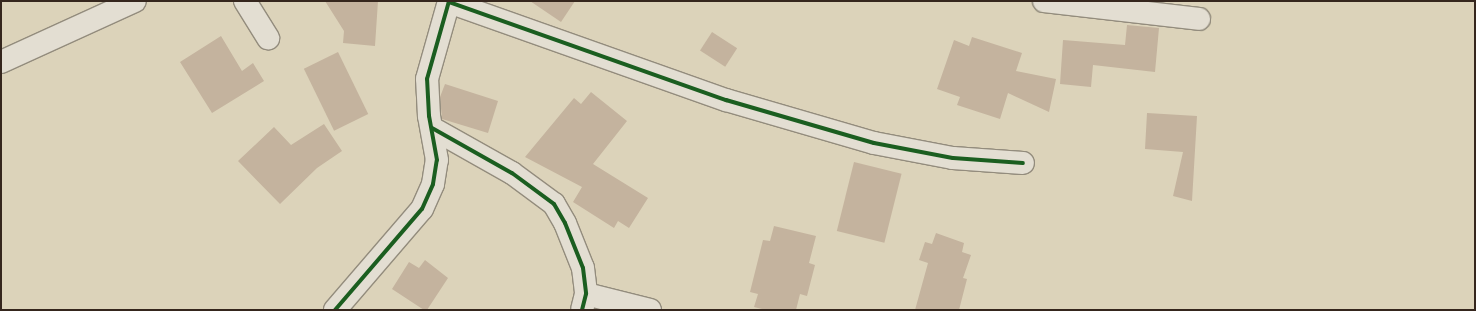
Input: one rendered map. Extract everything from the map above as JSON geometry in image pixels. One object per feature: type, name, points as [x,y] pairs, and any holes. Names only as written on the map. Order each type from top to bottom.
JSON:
[{"type":"street","points":[[1,62],[135,1]]},
{"type":"street","points":[[245,1],[268,38]]},
{"type":"street","points":[[1044,1],[1199,19]]},
{"type":"street","points":[[335,310],[422,209],[433,184],[437,160],[427,79],[449,2],[726,100],[874,143],[953,158],[1023,164]]},
{"type":"street","points":[[432,128],[512,173],[554,204],[565,223],[582,268],[584,302],[650,310]]},
{"type":"building","points":[[325,1],[378,1],[375,46],[343,43],[344,31]]},
{"type":"building","points":[[530,1],[575,1],[561,22]]},
{"type":"building","points":[[1127,25],[1159,28],[1155,72],[1093,65],[1091,87],[1060,84],[1063,40],[1125,45]]},
{"type":"building","points":[[712,32],[737,48],[725,67],[700,50]]},
{"type":"building","points":[[221,36],[242,71],[253,63],[264,81],[212,113],[180,62]]},
{"type":"building","points":[[972,37],[1022,53],[1016,71],[1056,79],[1049,112],[1008,93],[1000,119],[957,105],[960,97],[937,89],[954,40],[969,46]]},
{"type":"building","points":[[338,52],[368,114],[334,131],[304,69]]},
{"type":"building","points":[[445,84],[498,101],[488,133],[442,119],[440,97]]},
{"type":"building","points":[[591,92],[627,121],[593,164],[648,198],[629,228],[618,221],[614,228],[573,202],[582,187],[525,157],[574,98],[581,104]]},
{"type":"building","points":[[1147,113],[1197,116],[1192,201],[1173,196],[1183,152],[1145,149]]},
{"type":"building","points":[[324,124],[342,151],[317,168],[280,204],[238,161],[274,127],[291,145]]},
{"type":"building","points":[[854,162],[902,174],[884,243],[837,231]]},
{"type":"building","points":[[774,226],[816,236],[809,263],[815,265],[807,296],[800,294],[796,310],[766,310],[754,307],[758,294],[750,292],[763,240],[770,241]]},
{"type":"building","points":[[936,233],[964,243],[962,252],[971,255],[963,278],[967,279],[959,310],[915,310],[928,263],[919,260],[925,242],[932,244]]},
{"type":"building","points":[[425,260],[448,278],[427,310],[424,310],[392,289],[409,262],[419,268]]},
{"type":"cycle path","points":[[335,310],[422,209],[433,184],[437,160],[429,116],[427,79],[449,1]]},
{"type":"cycle path","points":[[449,2],[726,100],[874,143],[953,158],[1023,163]]},
{"type":"cycle path","points":[[432,128],[512,173],[554,204],[565,223],[583,268],[586,294],[582,310]]}]
